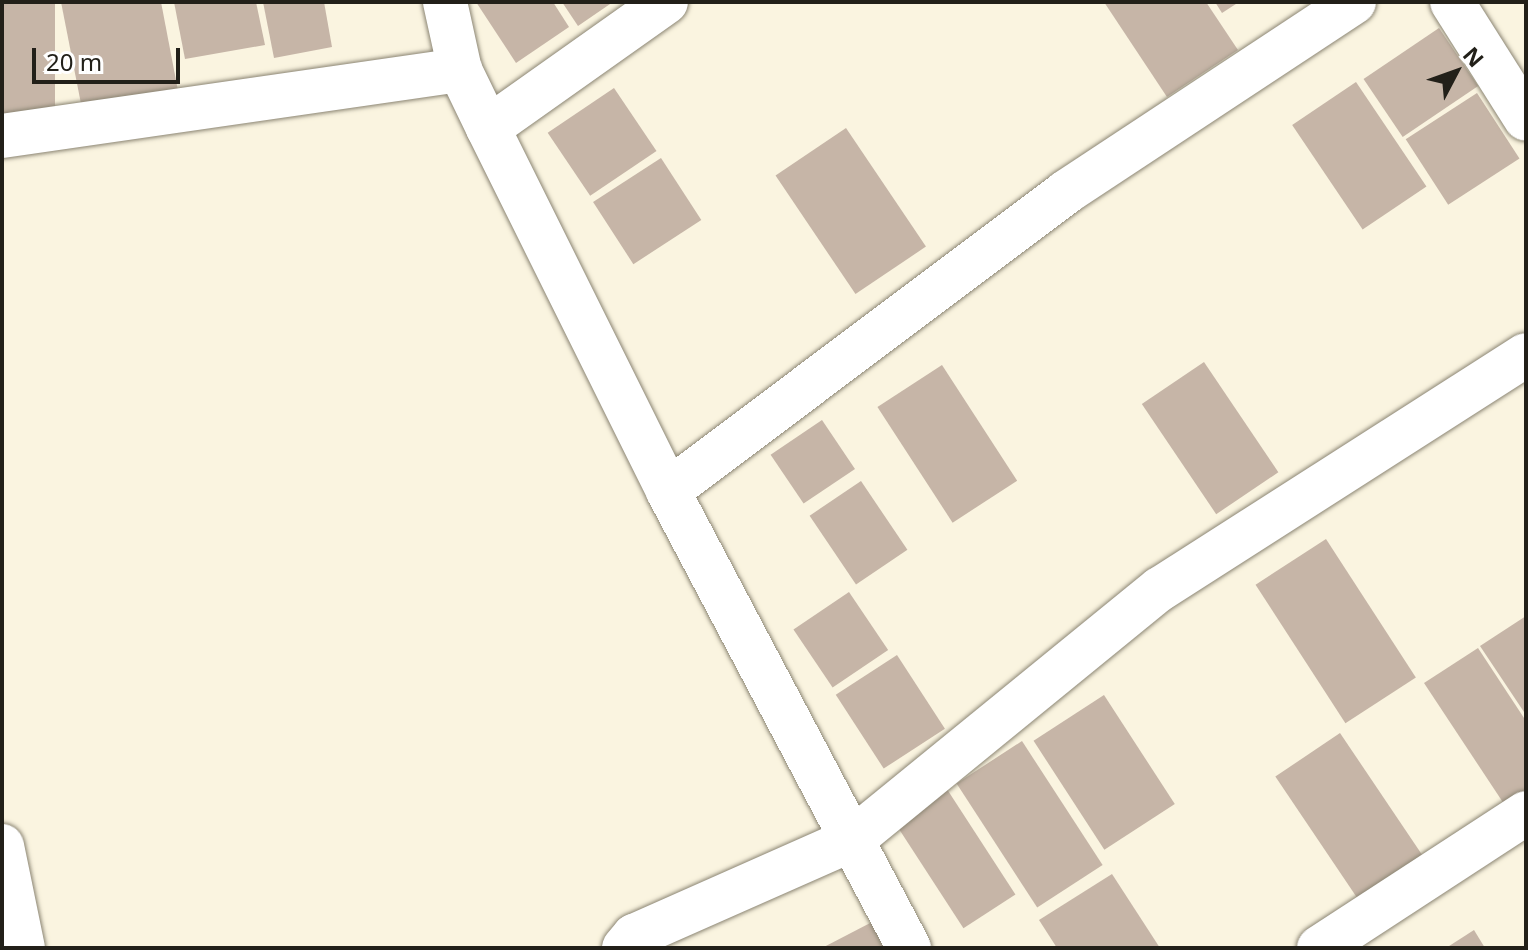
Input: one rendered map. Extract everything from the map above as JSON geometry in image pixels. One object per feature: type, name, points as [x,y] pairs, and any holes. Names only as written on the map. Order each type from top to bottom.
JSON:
[{"type":"street","points":[[445,2],[460,70],[488,128],[668,491],[909,948]]},
{"type":"street","points":[[488,128],[666,2]]},
{"type":"street","points":[[668,491],[1066,192],[1354,2]]},
{"type":"street","points":[[1452,2],[1526,119]]},
{"type":"street","points":[[2,136],[460,70]]},
{"type":"street","points":[[624,948],[634,936],[853,839],[1160,589],[1526,355]]},
{"type":"street","points":[[1319,948],[1526,813]]},
{"type":"street","points":[[2,846],[23,948]]},
{"type":"building","points":[[3,2],[55,2],[55,118],[3,118]]},
{"type":"building","points":[[61,2],[161,2],[179,96],[83,114]]},
{"type":"building","points":[[174,2],[256,2],[265,45],[185,59]]},
{"type":"building","points":[[263,2],[324,2],[332,47],[274,58]]},
{"type":"building","points":[[476,2],[553,2],[569,27],[516,63]]},
{"type":"building","points":[[562,2],[613,2],[578,26]]},
{"type":"building","points":[[1104,2],[1206,2],[1238,50],[1167,97]]},
{"type":"building","points":[[1215,2],[1239,2],[1222,13]]},
{"type":"building","points":[[1439,28],[1478,86],[1403,137],[1364,79]]},
{"type":"building","points":[[1356,82],[1426,186],[1363,230],[1292,125]]},
{"type":"building","points":[[614,88],[656,151],[590,196],[548,133]]},
{"type":"building","points":[[1477,93],[1519,158],[1448,205],[1406,139]]},
{"type":"building","points":[[846,128],[926,247],[855,294],[776,176]]},
{"type":"building","points":[[661,158],[701,220],[633,264],[593,202]]},
{"type":"building","points":[[1204,362],[1278,472],[1216,514],[1142,404]]},
{"type":"building","points":[[942,365],[1017,481],[953,523],[877,407]]},
{"type":"building","points":[[822,420],[855,469],[804,504],[771,455]]},
{"type":"building","points":[[861,481],[907,550],[856,584],[810,516]]},
{"type":"building","points":[[1326,539],[1416,677],[1345,723],[1256,585]]},
{"type":"building","points":[[849,592],[888,650],[833,687],[793,629]]},
{"type":"building","points":[[1526,616],[1526,715],[1480,646]]},
{"type":"building","points":[[1478,648],[1526,721],[1526,798],[1508,810],[1424,683]]},
{"type":"building","points":[[897,655],[945,729],[884,769],[836,695]]},
{"type":"building","points":[[1104,695],[1175,804],[1104,850],[1034,741]]},
{"type":"building","points":[[1340,733],[1429,866],[1365,909],[1275,777]]},
{"type":"building","points":[[1022,741],[1103,865],[1037,908],[957,783]]},
{"type":"building","points":[[943,783],[1015,895],[963,928],[891,817]]},
{"type":"building","points":[[1112,874],[1160,948],[1057,948],[1039,920]]},
{"type":"building","points":[[874,921],[888,948],[822,948]]},
{"type":"building","points":[[1474,930],[1485,948],[1446,948]]}]
